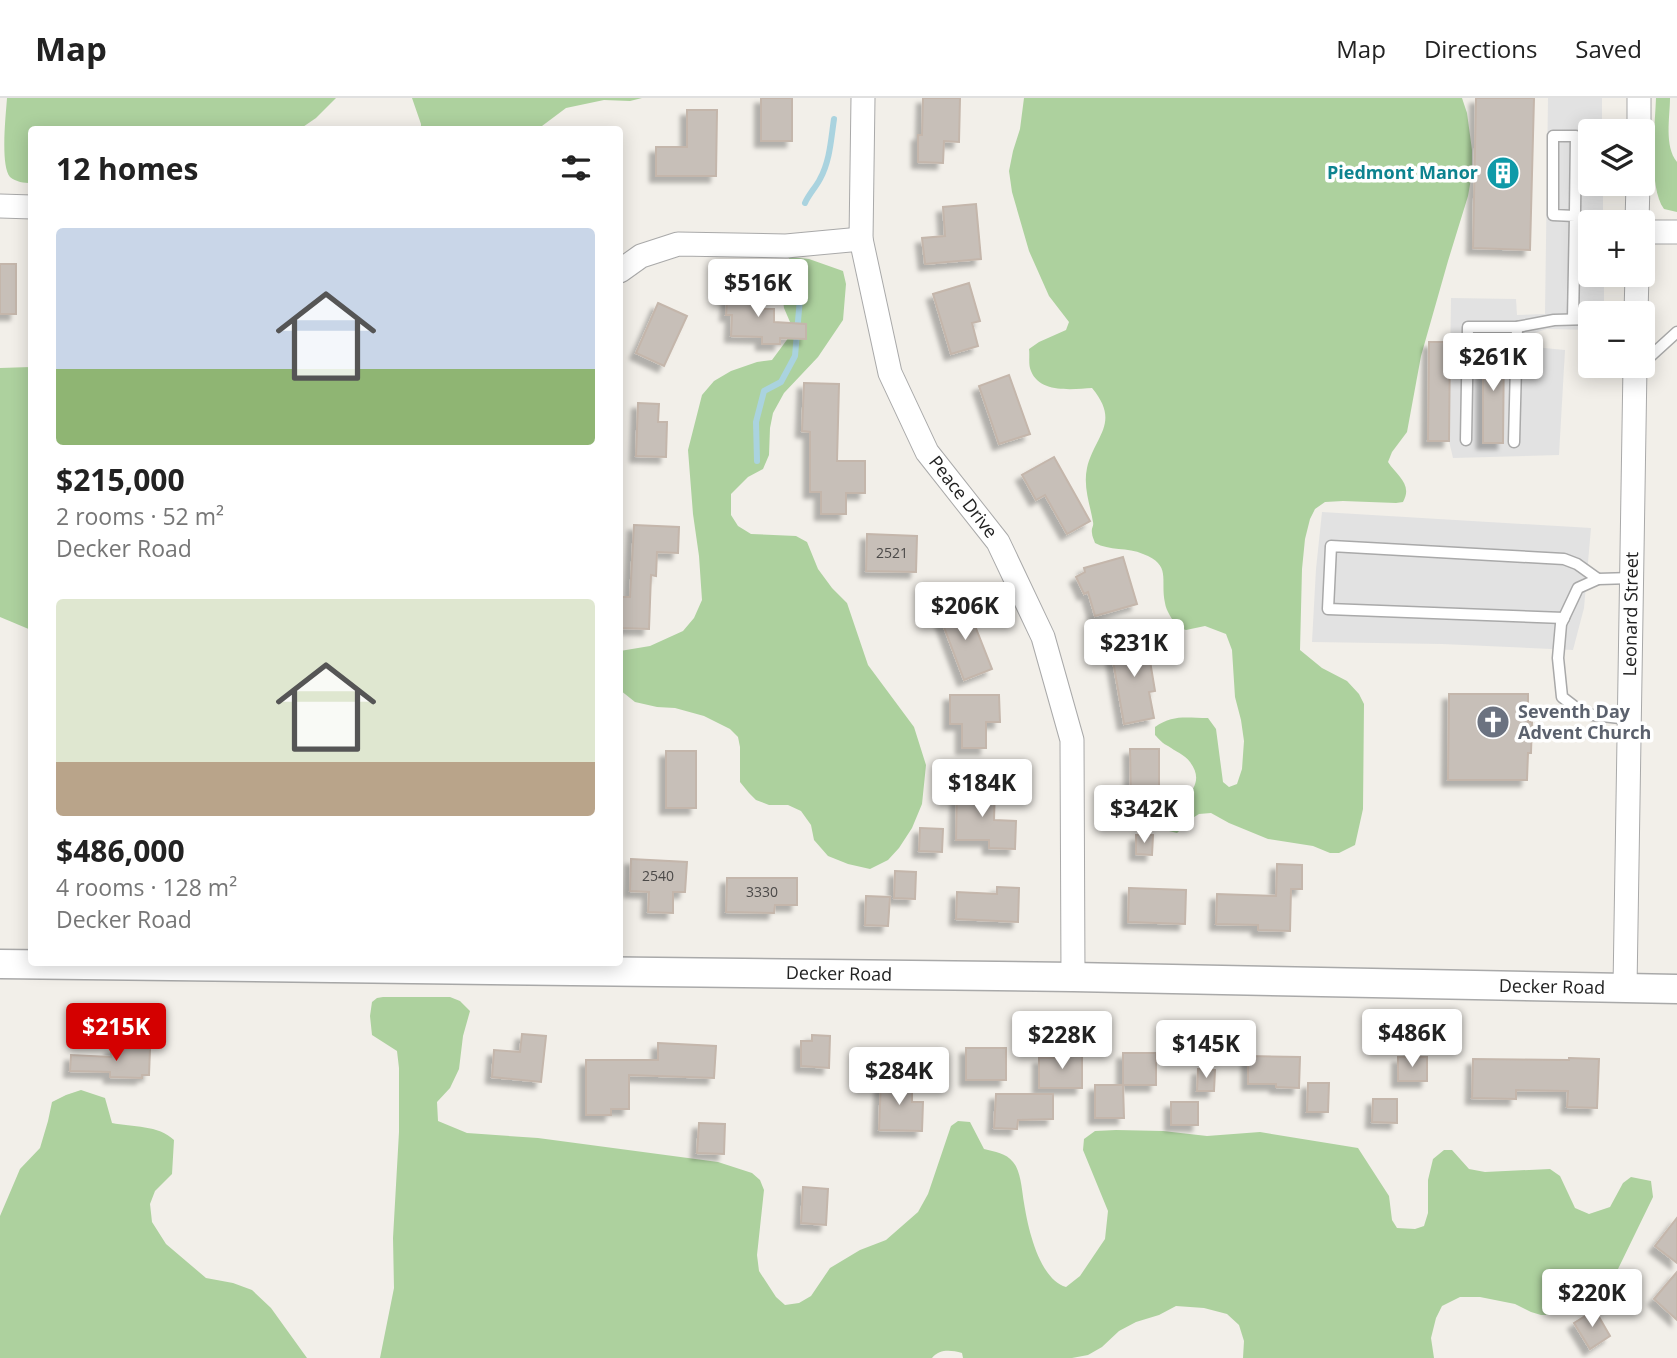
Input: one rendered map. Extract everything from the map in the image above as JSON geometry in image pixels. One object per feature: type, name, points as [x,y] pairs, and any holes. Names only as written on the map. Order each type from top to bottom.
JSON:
[{"type":"street","name":"Peace Drive","points":[[863,98],[861,239],[890,373],[927,452],[998,542],[1043,636],[1072,740],[1073,977]]},
{"type":"street","points":[[1639,98],[1639,119]]},
{"type":"street","points":[[0,206],[28,207]]},
{"type":"street","points":[[1655,232],[1677,232]]},
{"type":"street","points":[[623,269],[641,256],[678,244],[786,246],[861,239]]},
{"type":"street","name":"Leonard Street","points":[[1625,988],[1638,378]]},
{"type":"street","name":"Decker Road","points":[[0,964],[28,964]]},
{"type":"street","name":"Decker Road","points":[[384,966],[576,967],[1677,989]]},
{"type":"lane","points":[[1573,319],[1575,216],[1576,136],[1553,135],[1553,215],[1575,216]]},
{"type":"lane","points":[[1466,440],[1468,327],[1517,327],[1554,320],[1578,319]]},
{"type":"lane","points":[[1514,442],[1517,327]]},
{"type":"lane","points":[[1655,351],[1677,332]]},
{"type":"lane","points":[[1564,618],[1328,609],[1331,546],[1564,559],[1577,564],[1598,579]]},
{"type":"lane","points":[[1629,719],[1584,714],[1562,697],[1558,658],[1561,624],[1578,588],[1598,579],[1632,578]]},
{"type":"green space","points":[[7,98],[336,98],[304,126],[28,126],[28,183],[10,177],[5,162]]},
{"type":"green space","points":[[412,98],[642,98],[630,101],[604,100],[566,108],[542,126],[421,124]]},
{"type":"green space","points":[[1024,98],[1462,98],[1472,150],[1468,196],[1421,356],[1407,432],[1388,462],[1403,480],[1406,496],[1403,502],[1396,503],[1325,502],[1315,509],[1305,539],[1300,650],[1322,668],[1347,681],[1364,704],[1363,809],[1355,845],[1339,853],[1268,839],[1211,813],[1199,814],[1177,833],[1166,827],[1169,809],[1187,796],[1196,777],[1188,760],[1155,735],[1155,727],[1168,720],[1208,718],[1216,729],[1223,782],[1229,787],[1237,784],[1242,769],[1244,741],[1235,697],[1232,650],[1226,634],[1205,626],[1186,630],[1177,627],[1166,606],[1161,568],[1152,558],[1095,543],[1086,475],[1103,429],[1105,411],[1092,388],[1050,387],[1035,378],[1030,366],[1029,349],[1066,330],[1069,322],[1049,296],[1029,251],[1012,192],[1009,171],[1020,129]]},
{"type":"green space","points":[[1656,98],[1670,98],[1669,140],[1677,162],[1677,212],[1664,209],[1659,199],[1655,179]]},
{"type":"green space","points":[[790,257],[809,259],[843,271],[846,284],[843,320],[818,357],[784,393],[773,413],[769,455],[763,469],[748,477],[731,494],[731,515],[738,526],[751,534],[796,536],[807,542],[818,569],[847,603],[868,665],[914,727],[926,765],[922,804],[912,828],[899,848],[888,860],[870,869],[828,856],[814,840],[811,825],[801,811],[788,805],[769,805],[756,800],[749,793],[740,782],[740,747],[738,737],[730,729],[704,716],[635,702],[623,692],[623,650],[650,646],[683,631],[694,618],[702,600],[688,450],[702,395],[714,381],[731,371],[772,360],[789,337],[790,322],[784,308],[781,286],[782,268]]},
{"type":"green space","points":[[28,367],[28,629],[0,617],[0,368]]},
{"type":"green space","points":[[383,997],[450,997],[460,1001],[470,1011],[463,1036],[459,1069],[450,1088],[437,1102],[438,1121],[467,1133],[538,1138],[718,1162],[752,1173],[760,1180],[764,1190],[757,1255],[759,1271],[776,1297],[785,1305],[799,1303],[811,1296],[830,1268],[860,1250],[886,1240],[918,1212],[928,1194],[951,1126],[958,1121],[970,1122],[984,1149],[1004,1155],[1016,1166],[1036,1251],[1049,1274],[1066,1287],[1080,1276],[1105,1239],[1108,1211],[1083,1150],[1084,1139],[1095,1131],[1163,1131],[1207,1136],[1260,1132],[1358,1148],[1389,1196],[1392,1220],[1397,1228],[1415,1229],[1424,1226],[1428,1213],[1428,1180],[1433,1159],[1444,1150],[1452,1150],[1469,1169],[1485,1172],[1550,1169],[1560,1176],[1575,1208],[1589,1214],[1610,1207],[1623,1183],[1631,1177],[1651,1181],[1653,1197],[1618,1269],[1604,1281],[1560,1313],[1552,1315],[1541,1315],[1515,1304],[1480,1297],[1460,1297],[1442,1306],[1436,1318],[1431,1338],[1434,1358],[1243,1358],[1244,1341],[1239,1325],[1227,1314],[1204,1308],[1176,1306],[1119,1331],[1102,1347],[1088,1355],[1072,1358],[963,1358],[962,1353],[949,1351],[938,1353],[932,1358],[380,1358],[394,1288],[393,1238],[399,1132],[397,1051],[372,1035],[372,1002]]},
{"type":"green space","points":[[81,1090],[105,1098],[112,1123],[153,1129],[174,1140],[172,1174],[155,1191],[150,1204],[152,1222],[166,1244],[206,1278],[252,1290],[271,1308],[307,1358],[0,1358],[0,1216],[20,1169],[40,1148],[52,1102]]},
{"type":"shaded area","points":[[1548,98],[1602,98],[1602,119],[1578,119],[1578,196],[1603,196],[1603,210],[1578,210],[1578,287],[1604,287],[1604,301],[1578,301],[1578,330],[1547,329],[1525,336],[1524,346],[1565,350],[1559,455],[1453,458],[1449,441],[1451,298],[1516,299],[1517,315],[1545,314]]},
{"type":"shaded area","points":[[1322,512],[1591,528],[1584,608],[1573,650],[1312,642]]},
{"type":"building","points":[[761,98],[792,98],[792,141],[761,141]]},
{"type":"building","points":[[923,98],[960,98],[959,142],[944,141],[943,163],[918,162],[918,135],[922,135]]},
{"type":"building","name":"Piedmont Manor","points":[[1476,98],[1534,98],[1530,250],[1473,248]]},
{"type":"building","points":[[687,110],[717,110],[716,176],[656,176],[656,147],[687,147]]},
{"type":"building","points":[[976,204],[981,259],[925,264],[922,238],[945,236],[943,207]]},
{"type":"building","points":[[0,264],[16,264],[16,314],[0,314]]},
{"type":"building","points":[[969,283],[980,321],[972,323],[978,346],[951,354],[933,294]]},
{"type":"building","points":[[728,288],[760,290],[759,309],[774,309],[774,322],[806,324],[806,339],[780,338],[780,344],[762,344],[762,337],[731,336],[732,315],[726,315]]},
{"type":"building","points":[[658,303],[687,316],[664,366],[636,353]]},
{"type":"building","points":[[1429,342],[1450,342],[1449,441],[1428,441]]},
{"type":"building","points":[[1483,343],[1504,343],[1503,443],[1483,443]]},
{"type":"building","points":[[1009,375],[1030,434],[999,444],[979,386]]},
{"type":"building","points":[[804,383],[839,384],[837,461],[865,461],[865,493],[846,493],[846,514],[821,514],[821,492],[810,492],[810,432],[802,431]]},
{"type":"building","points":[[638,403],[659,404],[658,422],[667,422],[666,457],[636,456]]},
{"type":"building","points":[[1054,457],[1090,521],[1067,534],[1045,495],[1036,500],[1022,475]]},
{"type":"building","points":[[634,525],[679,527],[678,553],[657,552],[656,576],[651,575],[649,629],[623,628],[623,597],[630,597]]},
{"type":"building","points":[[867,534],[917,536],[916,572],[866,571]]},
{"type":"building","points":[[1123,557],[1137,604],[1095,616],[1088,592],[1084,594],[1076,577],[1085,572],[1084,568]]},
{"type":"building","points":[[966,603],[992,669],[964,680],[939,614]]},
{"type":"building","points":[[1146,637],[1155,691],[1149,692],[1154,718],[1124,724],[1110,644]]},
{"type":"building","points":[[1449,694],[1528,694],[1528,722],[1532,722],[1527,780],[1448,780]]},
{"type":"building","points":[[950,695],[999,695],[1000,722],[986,722],[986,748],[962,748],[962,724],[950,724]]},
{"type":"building","points":[[1130,749],[1159,749],[1159,800],[1131,800]]},
{"type":"building","points":[[666,751],[696,751],[696,808],[666,808]]},
{"type":"building","points":[[957,786],[995,787],[994,820],[1016,821],[1015,849],[989,848],[989,840],[956,840]]},
{"type":"building","points":[[920,828],[943,829],[942,852],[919,851]]},
{"type":"building","points":[[1136,835],[1153,835],[1152,855],[1136,854]]},
{"type":"building","points":[[631,859],[687,862],[685,892],[673,892],[673,913],[648,912],[649,892],[630,891]]},
{"type":"building","points":[[1277,864],[1302,865],[1302,889],[1291,889],[1290,931],[1258,930],[1258,925],[1216,924],[1217,894],[1276,896]]},
{"type":"building","points":[[895,871],[916,872],[915,899],[894,898]]},
{"type":"building","points":[[727,878],[797,878],[797,905],[775,905],[774,913],[726,912]]},
{"type":"building","points":[[997,887],[1019,888],[1018,922],[956,919],[957,892],[997,894]]},
{"type":"building","points":[[1129,888],[1186,890],[1185,924],[1128,922]]},
{"type":"building","points":[[866,896],[890,897],[888,926],[865,925]]},
{"type":"building","points":[[522,1034],[546,1036],[541,1082],[492,1077],[494,1050],[520,1052]]},
{"type":"building","points":[[812,1035],[830,1036],[829,1068],[801,1066],[801,1041],[812,1041]]},
{"type":"building","points":[[658,1043],[716,1046],[714,1078],[629,1075],[629,1109],[611,1109],[611,1115],[586,1115],[586,1060],[658,1060]]},
{"type":"building","points":[[111,1048],[150,1049],[149,1075],[142,1075],[142,1078],[110,1077],[110,1072],[70,1071],[71,1055],[111,1057]]},
{"type":"building","points":[[966,1048],[1006,1048],[1006,1080],[966,1080]]},
{"type":"building","points":[[1058,1051],[1082,1051],[1082,1088],[1039,1088],[1039,1058],[1058,1058]]},
{"type":"building","points":[[1123,1053],[1156,1053],[1156,1085],[1123,1085]]},
{"type":"building","points":[[1248,1056],[1300,1057],[1299,1088],[1276,1087],[1276,1084],[1248,1084]]},
{"type":"building","points":[[1398,1057],[1427,1057],[1427,1081],[1398,1081]]},
{"type":"building","points":[[1473,1059],[1599,1059],[1597,1108],[1567,1107],[1568,1091],[1516,1090],[1516,1099],[1472,1098]]},
{"type":"building","points":[[1198,1069],[1215,1070],[1214,1091],[1197,1091]]},
{"type":"building","points":[[881,1079],[912,1080],[912,1102],[923,1102],[922,1131],[879,1130]]},
{"type":"building","points":[[1308,1083],[1329,1083],[1328,1112],[1307,1112]]},
{"type":"building","points":[[1095,1085],[1123,1085],[1124,1118],[1095,1118]]},
{"type":"building","points":[[996,1094],[1053,1094],[1053,1119],[1018,1120],[1017,1129],[994,1128]]},
{"type":"building","points":[[1373,1099],[1397,1099],[1397,1123],[1372,1122]]},
{"type":"building","points":[[1171,1102],[1198,1102],[1198,1125],[1171,1125]]},
{"type":"building","points":[[699,1123],[725,1124],[724,1154],[697,1153]]},
{"type":"building","points":[[803,1187],[828,1189],[826,1225],[801,1223]]},
{"type":"building","points":[[1677,1218],[1677,1263],[1655,1246]]},
{"type":"building","points":[[1677,1272],[1677,1320],[1654,1299]]},
{"type":"building","points":[[1595,1310],[1610,1336],[1590,1349],[1574,1323]]},
{"type":"waterway","points":[[805,203],[826,165],[834,119]]},
{"type":"waterway","points":[[757,461],[756,422],[764,391],[781,382],[795,356],[802,275]]},
{"type":"place","name":"Piedmont Manor","points":[[1503,173]]},
{"type":"place","name":"Seventh Day Advent Church","points":[[1493,722]]}]
